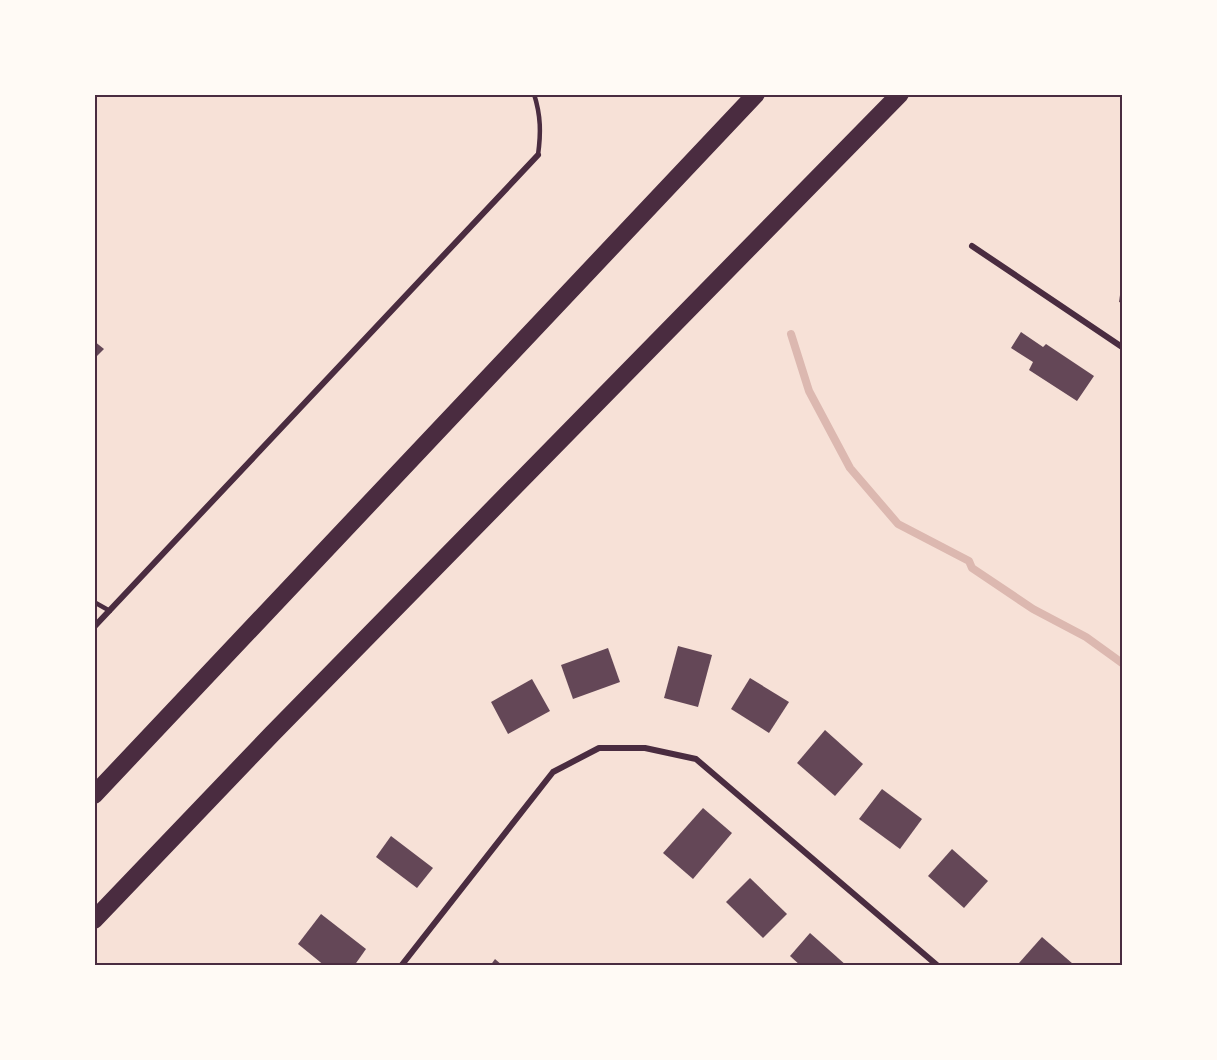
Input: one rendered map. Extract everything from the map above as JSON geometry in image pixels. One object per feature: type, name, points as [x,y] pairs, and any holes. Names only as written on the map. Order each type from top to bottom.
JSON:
[{"type":"highway","points":[[94,795],[756,94]]},
{"type":"highway","points":[[94,920],[272,734],[900,94]]},
{"type":"street","points":[[94,627],[538,155]]},
{"type":"street","points":[[972,246],[1122,347]]},
{"type":"street","points":[[401,966],[554,772],[599,748],[645,748],[696,759],[938,966]]},
{"type":"lane","points":[[534,94],[540,111],[541,132],[538,155]]},
{"type":"lane","points":[[94,602],[110,611]]},
{"type":"building","points":[[1122,288],[1122,303],[1119,302]]},
{"type":"building","points":[[1021,332],[1043,347],[1046,344],[1094,376],[1077,401],[1029,370],[1033,362],[1011,348]]},
{"type":"building","points":[[94,341],[104,349],[94,359]]},
{"type":"building","points":[[678,646],[712,655],[698,707],[664,698]]},
{"type":"building","points":[[608,648],[620,682],[573,699],[561,665]]},
{"type":"building","points":[[750,678],[789,702],[769,733],[731,709]]},
{"type":"building","points":[[532,679],[550,711],[508,734],[491,702]]},
{"type":"building","points":[[825,730],[863,764],[835,796],[797,763]]},
{"type":"building","points":[[882,789],[922,819],[900,849],[859,819]]},
{"type":"building","points":[[703,808],[732,833],[693,879],[663,853]]},
{"type":"building","points":[[391,836],[433,868],[417,888],[376,857]]},
{"type":"building","points":[[952,849],[988,881],[964,908],[928,876]]},
{"type":"building","points":[[750,878],[787,914],[763,938],[726,902]]},
{"type":"building","points":[[321,914],[366,949],[354,966],[325,966],[298,944]]},
{"type":"building","points":[[810,933],[847,966],[801,966],[790,956]]},
{"type":"building","points":[[1042,937],[1073,964],[1072,966],[1022,966],[1019,963]]},
{"type":"building","points":[[495,959],[503,966],[490,966]]},
{"type":"waterway","points":[[791,334],[809,391],[850,468],[898,524],[969,561],[972,568],[1033,609],[1086,637],[1122,663]]}]
